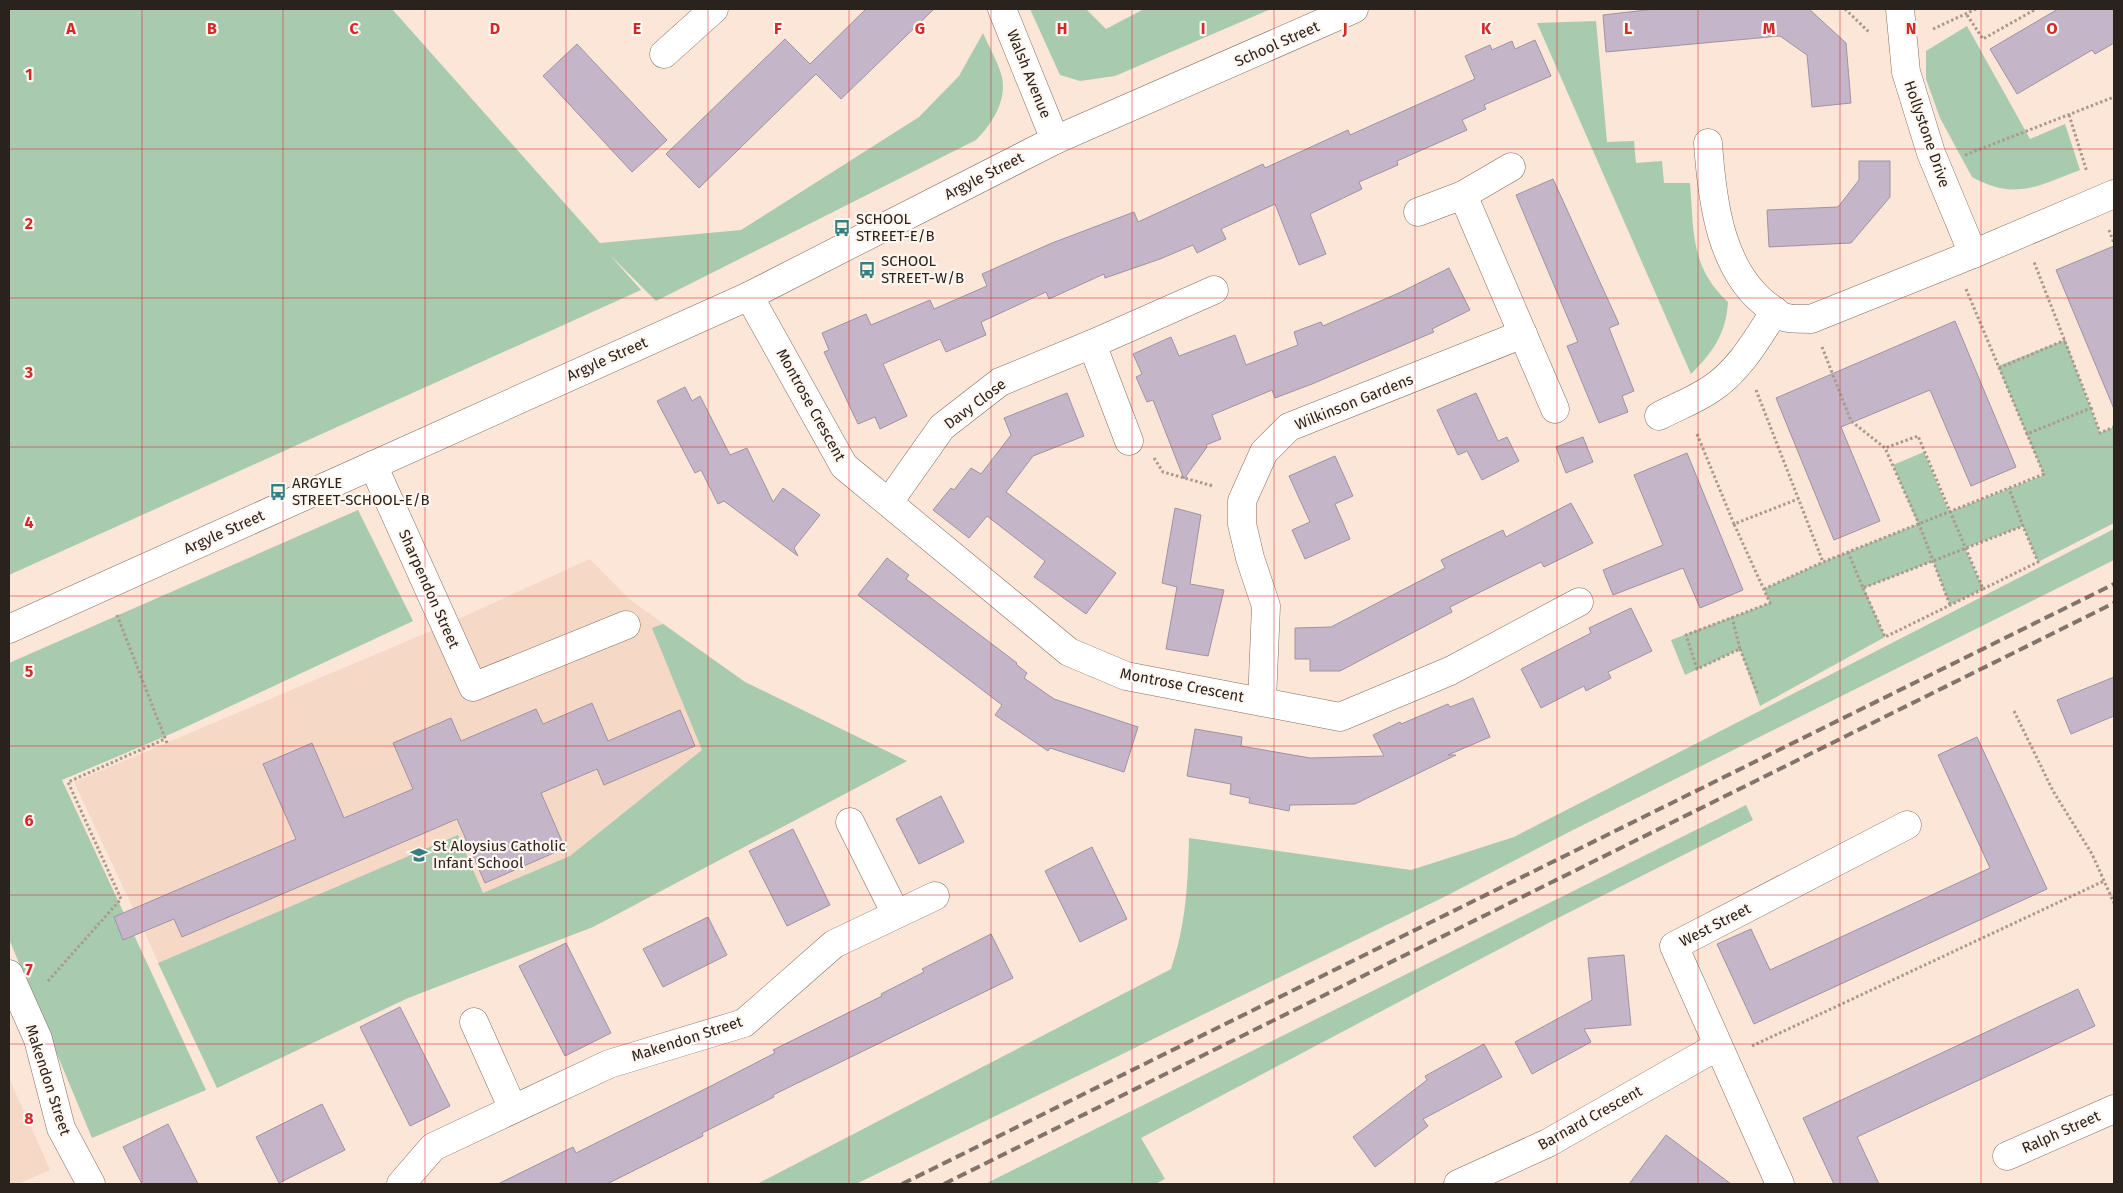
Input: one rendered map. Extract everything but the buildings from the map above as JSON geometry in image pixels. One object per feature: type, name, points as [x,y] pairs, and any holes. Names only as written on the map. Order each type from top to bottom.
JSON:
[{"type":"street","points":[[664,54],[714,9]]},
{"type":"street","name":"Walsh Avenue","points":[[1002,9],[1055,140]]},
{"type":"street","name":"School Street","points":[[1199,78],[1354,9]]},
{"type":"street","name":"Hollystone Drive","points":[[1900,9],[1906,72],[1964,257]]},
{"type":"street","name":"Argyle Street","points":[[9,629],[749,296],[1055,140],[1199,78]]},
{"type":"street","points":[[1708,143],[1711,182],[1719,221],[1735,269],[1756,298],[1784,317],[1811,318],[1964,257],[2106,197]]},
{"type":"street","points":[[1418,212],[1463,195],[1511,167]]},
{"type":"street","points":[[1463,195],[1555,409]]},
{"type":"street","name":"Davy Close","points":[[889,502],[942,428],[1000,382],[1214,290]]},
{"type":"street","name":"Montrose Crescent","points":[[749,296],[844,466],[1069,652],[1126,676],[1340,716],[1450,671],[1578,602]]},
{"type":"street","points":[[1659,416],[1712,389],[1744,357],[1775,311]]},
{"type":"street","name":"Wilkinson Gardens","points":[[1262,701],[1266,606],[1250,558],[1242,524],[1242,502],[1264,452],[1289,428],[1523,334]]},
{"type":"street","points":[[1092,344],[1129,441]]},
{"type":"street","name":"Sharpendon Street","points":[[373,465],[473,687],[626,625]]},
{"type":"street","points":[[850,822],[896,914]]},
{"type":"street","name":"West Street","points":[[1780,1184],[1674,946],[1907,826]]},
{"type":"street","name":"Makendon Street","points":[[401,1184],[433,1147],[513,1109],[610,1064],[744,1023],[834,944],[935,896]]},
{"type":"street","name":"Makendon Street","points":[[9,974],[38,1039],[61,1128],[91,1184]]},
{"type":"street","points":[[474,1022],[513,1109]]},
{"type":"street","name":"Barnard Crescent","points":[[1458,1184],[1548,1143],[1721,1052]]},
{"type":"street","name":"Ralph Street","points":[[2007,1156],[2114,1109]]},
{"type":"path","points":[[1967,14],[1983,39],[2036,9]]},
{"type":"path","points":[[1937,166],[2114,97]]},
{"type":"path","points":[[2069,115],[2106,197]]},
{"type":"path","points":[[2022,232],[2100,433],[2114,427]]},
{"type":"path","points":[[1764,589],[1823,562],[2044,474],[1999,368],[1964,257]]},
{"type":"path","points":[[1811,318],[1851,421],[1885,448],[1919,524],[1950,605]]},
{"type":"path","points":[[1999,368],[2065,340]]},
{"type":"path","points":[[1744,357],[1823,562]]},
{"type":"path","points":[[1685,403],[1734,524],[1770,603],[1686,634],[1697,670],[1740,649]]},
{"type":"path","points":[[2027,434],[2091,408]]},
{"type":"path","points":[[1885,448],[1918,436],[1983,589]]},
{"type":"path","points":[[1129,441],[1142,437],[1163,472],[1215,487]]},
{"type":"path","points":[[1848,552],[1885,637],[2038,562],[2009,488]]},
{"type":"path","points":[[1734,524],[1798,499]]},
{"type":"path","points":[[1863,588],[2023,526]]},
{"type":"path","points":[[24,1008],[121,900],[68,782],[166,741],[105,585]]},
{"type":"path","points":[[1732,617],[1740,649],[1758,695]]},
{"type":"path","points":[[2014,711],[2053,791],[2092,854],[2114,903]]},
{"type":"path","points":[[1721,1052],[2104,880]]},
{"type":"shaded area","name":"St Aloysius Catholic Infant School","points":[[590,559],[629,599],[745,682],[907,761],[593,927],[408,998],[217,1088],[74,782],[445,625]]},
{"type":"shaded area","points":[[9,1078],[50,1170],[18,1184],[9,1184]]},
{"type":"green space","points":[[9,9],[392,9],[600,243],[741,230],[919,117],[959,76],[983,33],[996,60],[1003,86],[997,112],[988,127],[976,140],[656,301],[609,254],[641,290],[9,575]]},
{"type":"green space","points":[[1030,9],[1086,9],[1106,29],[1144,9],[1271,9],[1115,76],[1080,81],[1060,75]]},
{"type":"green space","points":[[1596,21],[1607,142],[1634,141],[1636,163],[1662,161],[1664,183],[1690,183],[1694,233],[1700,262],[1716,289],[1728,302],[1724,324],[1717,342],[1706,358],[1691,374],[1537,23]]},
{"type":"green space","points":[[1967,26],[2030,139],[2065,124],[2080,170],[2039,186],[2014,190],[1988,184],[1972,177],[1940,118],[1926,79],[1926,51]]},
{"type":"green space","points":[[2065,340],[2100,433],[2114,427],[2114,523],[2038,562],[2023,526],[1965,548],[1983,589],[1950,605],[1933,561],[1864,588],[1885,637],[1760,706],[1740,649],[1685,675],[1671,640],[1770,603],[1764,589],[1823,562],[1918,524],[1893,465],[1924,452],[1949,512],[2044,475],[1998,366]]},
{"type":"green space","points":[[358,510],[413,621],[173,733],[62,780],[206,1090],[92,1138],[9,939],[9,663]]},
{"type":"green space","points":[[2114,529],[2114,560],[1571,831],[1448,895],[856,1184],[757,1184],[1171,969],[1183,920],[1189,838],[1411,870],[1514,837]]},
{"type":"green space","points":[[663,624],[745,682],[907,761],[593,927],[408,998],[217,1088],[158,963],[458,835],[483,893],[570,856],[702,750],[652,628]]},
{"type":"green space","points":[[1746,805],[1753,820],[1558,918],[1141,1138],[1165,1179],[1155,1184],[985,1184]]},
{"type":"railway","points":[[902,1184],[2114,584]]},
{"type":"railway","points":[[944,1184],[2114,603]]},
{"type":"place","name":"SCHOOL STREET-E/B","points":[[842,228]]},
{"type":"place","name":"SCHOOL STREET-W/B","points":[[867,270]]},
{"type":"place","name":"ARGYLE STREET-SCHOOL-E/B","points":[[278,492]]},
{"type":"place","name":"St Aloysius Catholic Infant School","points":[[419,855]]}]
